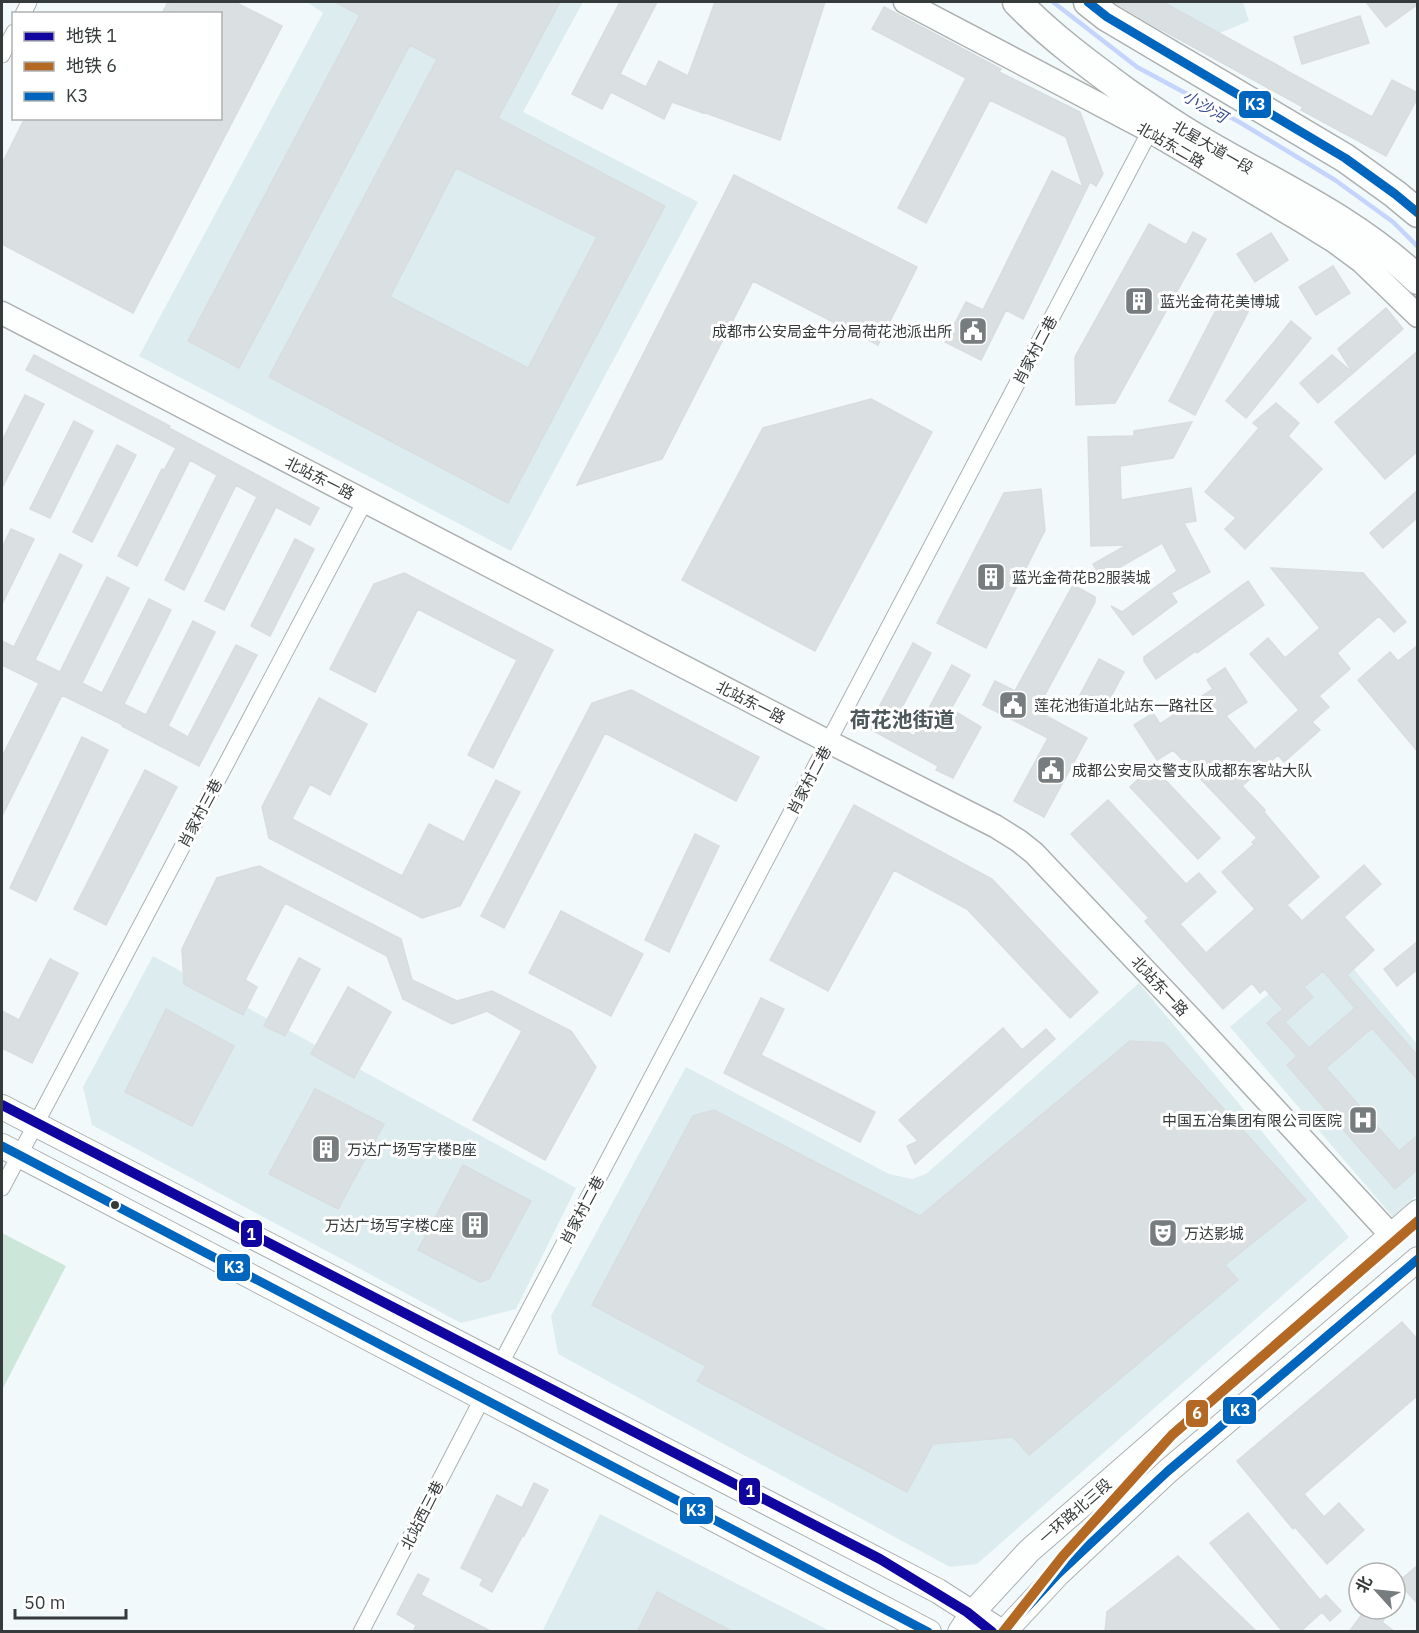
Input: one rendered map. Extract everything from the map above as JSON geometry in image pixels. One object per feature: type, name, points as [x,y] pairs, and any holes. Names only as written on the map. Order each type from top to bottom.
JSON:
[{"type":"highway","name":"北星大道一段","points":[[1017,2],[1081,59],[1155,112],[1200,141],[1350,226],[1377,244],[1418,280]]},
{"type":"highway","points":[[1088,2],[1107,18],[1345,158],[1418,213]]},
{"type":"main road","points":[[2,1107],[938,1591],[967,1622],[1003,1632],[1058,1574],[1168,1471],[1416,1262]]},
{"type":"main road","points":[[10,1151],[929,1632]]},
{"type":"main road","name":"一环路北三段","points":[[967,1622],[1029,1551],[1418,1212]]},
{"type":"street","name":"北站东二路","points":[[905,2],[1150,131],[1335,242],[1362,262],[1418,316]]},
{"type":"street","points":[[1099,2],[1122,18],[1253,90],[1353,150],[1418,198]]},
{"type":"street","points":[[2,55],[12,36]]},
{"type":"street","name":"肖家村二巷","points":[[500,1365],[1150,131]]},
{"type":"street","name":"北站东一路","points":[[2,314],[995,826],[1019,841],[1034,853],[1198,1026],[1391,1235]]},
{"type":"street","name":"肖家村三巷","points":[[2,1188],[10,1151],[35,1125],[365,501]]},
{"type":"street","name":"北站西三巷","points":[[361,1632],[482,1399]]},
{"type":"shaded area","points":[[307,2],[583,2],[523,112],[698,202],[511,551],[139,356],[323,13]]},
{"type":"shaded area","points":[[1164,2],[1243,2],[1249,21],[1215,35],[1166,8]]},
{"type":"shaded area","name":"中国五冶集团有限公司医院","points":[[1330,941],[1417,1044],[1417,1195],[1393,1217],[1230,1027]]},
{"type":"shaded area","points":[[153,956],[576,1188],[516,1309],[461,1323],[92,1125],[83,1087]]},
{"type":"shaded area","points":[[1139,983],[1349,1237],[977,1564],[950,1567],[558,1354],[551,1316],[686,1067],[889,1174],[912,1179],[926,1174]]},
{"type":"shaded area","points":[[600,1514],[830,1631],[542,1632]]},
{"type":"green space","points":[[2,1233],[66,1266],[2,1390]]},
{"type":"building","points":[[168,2],[235,2],[282,26],[133,313],[2,244],[2,164],[24,120],[222,120],[222,12],[163,12]]},
{"type":"building","points":[[335,2],[560,2],[498,118],[665,206],[508,503],[269,377],[437,59],[410,45],[239,368],[188,341],[360,15]],"holes":[[[456,168],[597,237],[528,368],[390,297]]]},
{"type":"building","points":[[620,2],[657,2],[620,74],[646,87],[659,61],[688,76],[715,2],[825,2],[780,140],[672,102],[664,119],[611,92],[602,109],[572,94]]},
{"type":"building","points":[[1114,2],[1163,2],[1372,117],[1392,80],[1418,93],[1418,97],[1386,156],[1301,110],[1303,107]]},
{"type":"building","points":[[1366,2],[1418,2],[1418,4],[1386,27]]},
{"type":"building","points":[[884,7],[1001,69],[999,72],[1080,112],[1103,174],[1096,186],[1090,182],[1023,319],[1006,310],[981,360],[945,342],[966,302],[983,310],[1052,171],[1083,187],[1066,137],[990,100],[926,223],[898,208],[966,78],[872,29]]},
{"type":"building","points":[[1360,16],[1369,43],[1302,64],[1294,37]]},
{"type":"building","points":[[734,175],[917,267],[878,345],[753,281],[662,459],[577,485]]},
{"type":"building","name":"蓝光金荷花美博城","points":[[1149,224],[1186,245],[1193,232],[1206,239],[1115,403],[1076,405],[1075,357]]},
{"type":"building","points":[[1271,233],[1288,260],[1255,282],[1237,254]]},
{"type":"building","points":[[1333,266],[1350,293],[1316,315],[1299,287]]},
{"type":"building","points":[[1226,291],[1252,304],[1195,415],[1169,401]]},
{"type":"building","points":[[1386,308],[1403,329],[1353,373],[1338,349]]},
{"type":"building","points":[[1291,321],[1311,338],[1246,418],[1226,401]]},
{"type":"building","points":[[1418,351],[1418,451],[1385,479],[1335,422]]},
{"type":"building","points":[[34,355],[319,508],[310,525],[276,507],[224,610],[205,601],[257,497],[236,485],[184,590],[165,580],[217,475],[190,460],[137,566],[118,556],[162,469],[164,470],[176,448],[26,370]]},
{"type":"building","points":[[1332,355],[1353,373],[1318,403],[1300,383]]},
{"type":"building","points":[[25,395],[44,404],[2,488],[2,441]]},
{"type":"building","points":[[871,399],[932,432],[815,651],[682,580],[763,428]]},
{"type":"building","points":[[1276,403],[1299,423],[1288,436],[1322,469],[1245,549],[1225,529],[1236,518],[1205,492],[1259,428],[1253,423]]},
{"type":"building","points":[[74,421],[93,431],[50,518],[30,509]]},
{"type":"building","points":[[1192,422],[1173,458],[1120,466],[1121,500],[1191,488],[1196,521],[1184,523],[1210,572],[1171,593],[1177,602],[1133,635],[1111,606],[1122,612],[1177,571],[1162,543],[1101,578],[1093,564],[1127,545],[1091,546],[1088,437],[1134,436],[1134,431]]},
{"type":"building","points":[[117,445],[136,455],[92,542],[73,532]]},
{"type":"building","name":"蓝光金荷花B2服装城","points":[[1041,489],[1045,530],[986,648],[937,623],[1004,493]]},
{"type":"building","points":[[1418,490],[1418,517],[1383,548],[1370,533]]},
{"type":"building","points":[[11,529],[34,539],[2,604],[2,548]]},
{"type":"building","points":[[295,539],[314,549],[270,636],[251,626]]},
{"type":"building","points":[[60,554],[82,565],[35,660],[60,672],[107,577],[129,588],[82,683],[102,693],[149,599],[171,610],[124,704],[146,715],[193,621],[215,632],[168,726],[188,737],[236,645],[257,655],[199,766],[62,695],[2,816],[2,757],[39,683],[2,665],[2,641],[14,647]]},
{"type":"building","points":[[1271,568],[1363,573],[1406,622],[1394,632],[1379,616],[1337,653],[1350,669],[1319,696],[1329,707],[1312,722],[1320,730],[1284,762],[1278,755],[1242,786],[1265,810],[1264,812],[1319,877],[1287,905],[1302,921],[1364,865],[1381,884],[1344,917],[1374,950],[1347,975],[1418,1056],[1418,1080],[1372,1028],[1326,1068],[1399,1151],[1418,1135],[1418,1169],[1395,1189],[1287,1065],[1297,1056],[1267,1023],[1283,1009],[1265,989],[1260,993],[1252,983],[1223,1009],[1145,921],[1149,918],[1071,834],[1108,800],[1186,884],[1199,873],[1216,892],[1180,924],[1206,953],[1255,909],[1222,872],[1254,844],[1252,842],[1257,838],[1173,750],[1157,760],[1134,725],[1153,713],[1160,724],[1213,689],[1207,680],[1225,668],[1247,702],[1226,716],[1255,750],[1299,710],[1250,654],[1268,638],[1285,658],[1320,628]],"holes":[[[1323,971],[1355,1008],[1309,1048],[1285,1022],[1313,997],[1304,987]]]},
{"type":"building","points":[[404,573],[553,650],[493,768],[468,755],[517,660],[418,609],[375,692],[330,669],[374,584]]},
{"type":"building","points":[[1248,581],[1264,605],[1156,679],[1144,661],[1144,657]]},
{"type":"building","points":[[1073,585],[1095,597],[1095,602],[1040,704],[1043,705],[1039,712],[1087,738],[1044,817],[1014,801],[1048,738],[983,705],[995,681],[1015,691]]},
{"type":"building","points":[[913,643],[931,653],[893,724],[914,736],[952,665],[970,675],[951,709],[981,727],[953,778],[936,770],[938,766],[868,728]]},
{"type":"building","points":[[1418,645],[1418,752],[1358,680],[1390,652],[1398,661]]},
{"type":"building","points":[[1099,659],[1124,672],[1105,708],[1080,695]]},
{"type":"building","points":[[631,690],[759,757],[736,801],[605,733],[504,928],[481,916],[592,703]]},
{"type":"building","points":[[319,698],[367,724],[330,795],[310,784],[292,819],[402,876],[429,824],[464,842],[496,780],[520,792],[460,906],[422,918],[269,838],[262,807]]},
{"type":"building","points":[[82,737],[108,750],[36,901],[10,888]]},
{"type":"building","points":[[1152,766],[1220,838],[1198,859],[1130,787]]},
{"type":"building","points":[[145,770],[177,787],[106,925],[74,909]]},
{"type":"building","points":[[854,805],[992,879],[1098,992],[1070,1018],[967,909],[894,870],[828,991],[770,960]]},
{"type":"building","points":[[695,834],[719,846],[669,952],[645,940]]},
{"type":"building","points":[[259,866],[401,939],[412,980],[457,1001],[492,991],[571,1031],[596,1067],[545,1160],[473,1120],[522,1031],[487,1011],[452,1024],[403,999],[387,956],[285,903],[245,980],[257,987],[243,1015],[184,984],[182,949],[217,878]]},
{"type":"building","points":[[561,911],[643,954],[611,1016],[529,973]]},
{"type":"building","points":[[1418,941],[1418,969],[1397,986],[1384,969]]},
{"type":"building","points":[[299,958],[320,969],[285,1036],[264,1026]]},
{"type":"building","points":[[50,959],[78,973],[32,1063],[2,1048],[2,1011],[19,1020]]},
{"type":"building","points":[[348,987],[391,1012],[354,1078],[311,1054]]},
{"type":"building","points":[[761,998],[784,1009],[761,1055],[875,1112],[860,1142],[724,1073]]},
{"type":"building","points":[[166,1009],[234,1046],[192,1126],[125,1092]]},
{"type":"building","points":[[1003,1028],[1022,1050],[1046,1029],[1055,1039],[915,1164],[907,1146],[918,1141],[899,1120]]},
{"type":"building","points":[[1130,1041],[1164,1043],[1306,1200],[1225,1265],[1238,1280],[1029,1455],[1013,1437],[933,1444],[907,1492],[697,1381],[706,1366],[592,1305],[693,1116],[714,1110],[920,1216]]},
{"type":"building","name":"万达广场写字楼B座","points":[[315,1089],[384,1124],[338,1209],[269,1174]]},
{"type":"building","name":"万达广场写字楼C座","points":[[463,1165],[531,1201],[489,1279],[480,1282],[418,1250]]},
{"type":"building","points":[[1402,1322],[1418,1340],[1418,1395],[1304,1494],[1324,1517],[1339,1503],[1364,1530],[1327,1564],[1295,1527],[1293,1529],[1237,1461]]},
{"type":"building","points":[[534,1483],[548,1490],[492,1592],[480,1585],[483,1579],[461,1568],[497,1495],[522,1508]]},
{"type":"building","points":[[1248,1513],[1320,1600],[1326,1595],[1341,1611],[1330,1621],[1322,1612],[1300,1632],[1283,1632],[1210,1543]]},
{"type":"building","points":[[1178,1556],[1257,1632],[1105,1632],[1107,1612]]},
{"type":"building","points":[[1418,1565],[1418,1604],[1407,1592],[1407,1574]]},
{"type":"building","points":[[418,1574],[429,1579],[421,1595],[492,1632],[413,1632],[416,1625],[397,1614]]},
{"type":"building","points":[[657,1592],[733,1632],[637,1632]]},
{"type":"building","points":[[1357,1621],[1383,1621],[1395,1632],[1349,1632]]},
{"type":"waterway","name":"小沙河","points":[[1053,2],[1137,67],[1241,123],[1335,180],[1393,222],[1418,247]]},
{"type":"metro line","name":"1","points":[[2,1105],[880,1559],[967,1612],[992,1632]]},
{"type":"metro line","name":"6","points":[[1003,1632],[1063,1556],[1172,1435],[1418,1221]]},
{"type":"transit line","name":"K3","points":[[1088,2],[1107,17],[1345,158],[1418,213]]},
{"type":"transit line","name":"K3","points":[[2,1146],[928,1632]]},
{"type":"transit line","name":"K3","points":[[1004,1632],[1058,1574],[1168,1471],[1418,1259]]},
{"type":"place","name":"蓝光金荷花美博城","points":[[1139,301]]},
{"type":"place","name":"成都市公安局金牛分局荷花池派出所","points":[[973,331]]},
{"type":"place","name":"蓝光金荷花B2服装城","points":[[991,577]]},
{"type":"place","name":"莲花池街道北站东一路社区","points":[[1013,705]]},
{"type":"place","name":"成都公安局交警支队成都东客站大队","points":[[1051,770]]},
{"type":"place","name":"中国五冶集团有限公司医院","points":[[1363,1120]]},
{"type":"place","name":"万达广场写字楼B座","points":[[326,1149]]},
{"type":"place","name":"万达广场写字楼C座","points":[[475,1225]]},
{"type":"place","name":"万达影城","points":[[1163,1233]]},
{"type":"district","name":"荷花池街道","points":[[902,719]]}]
